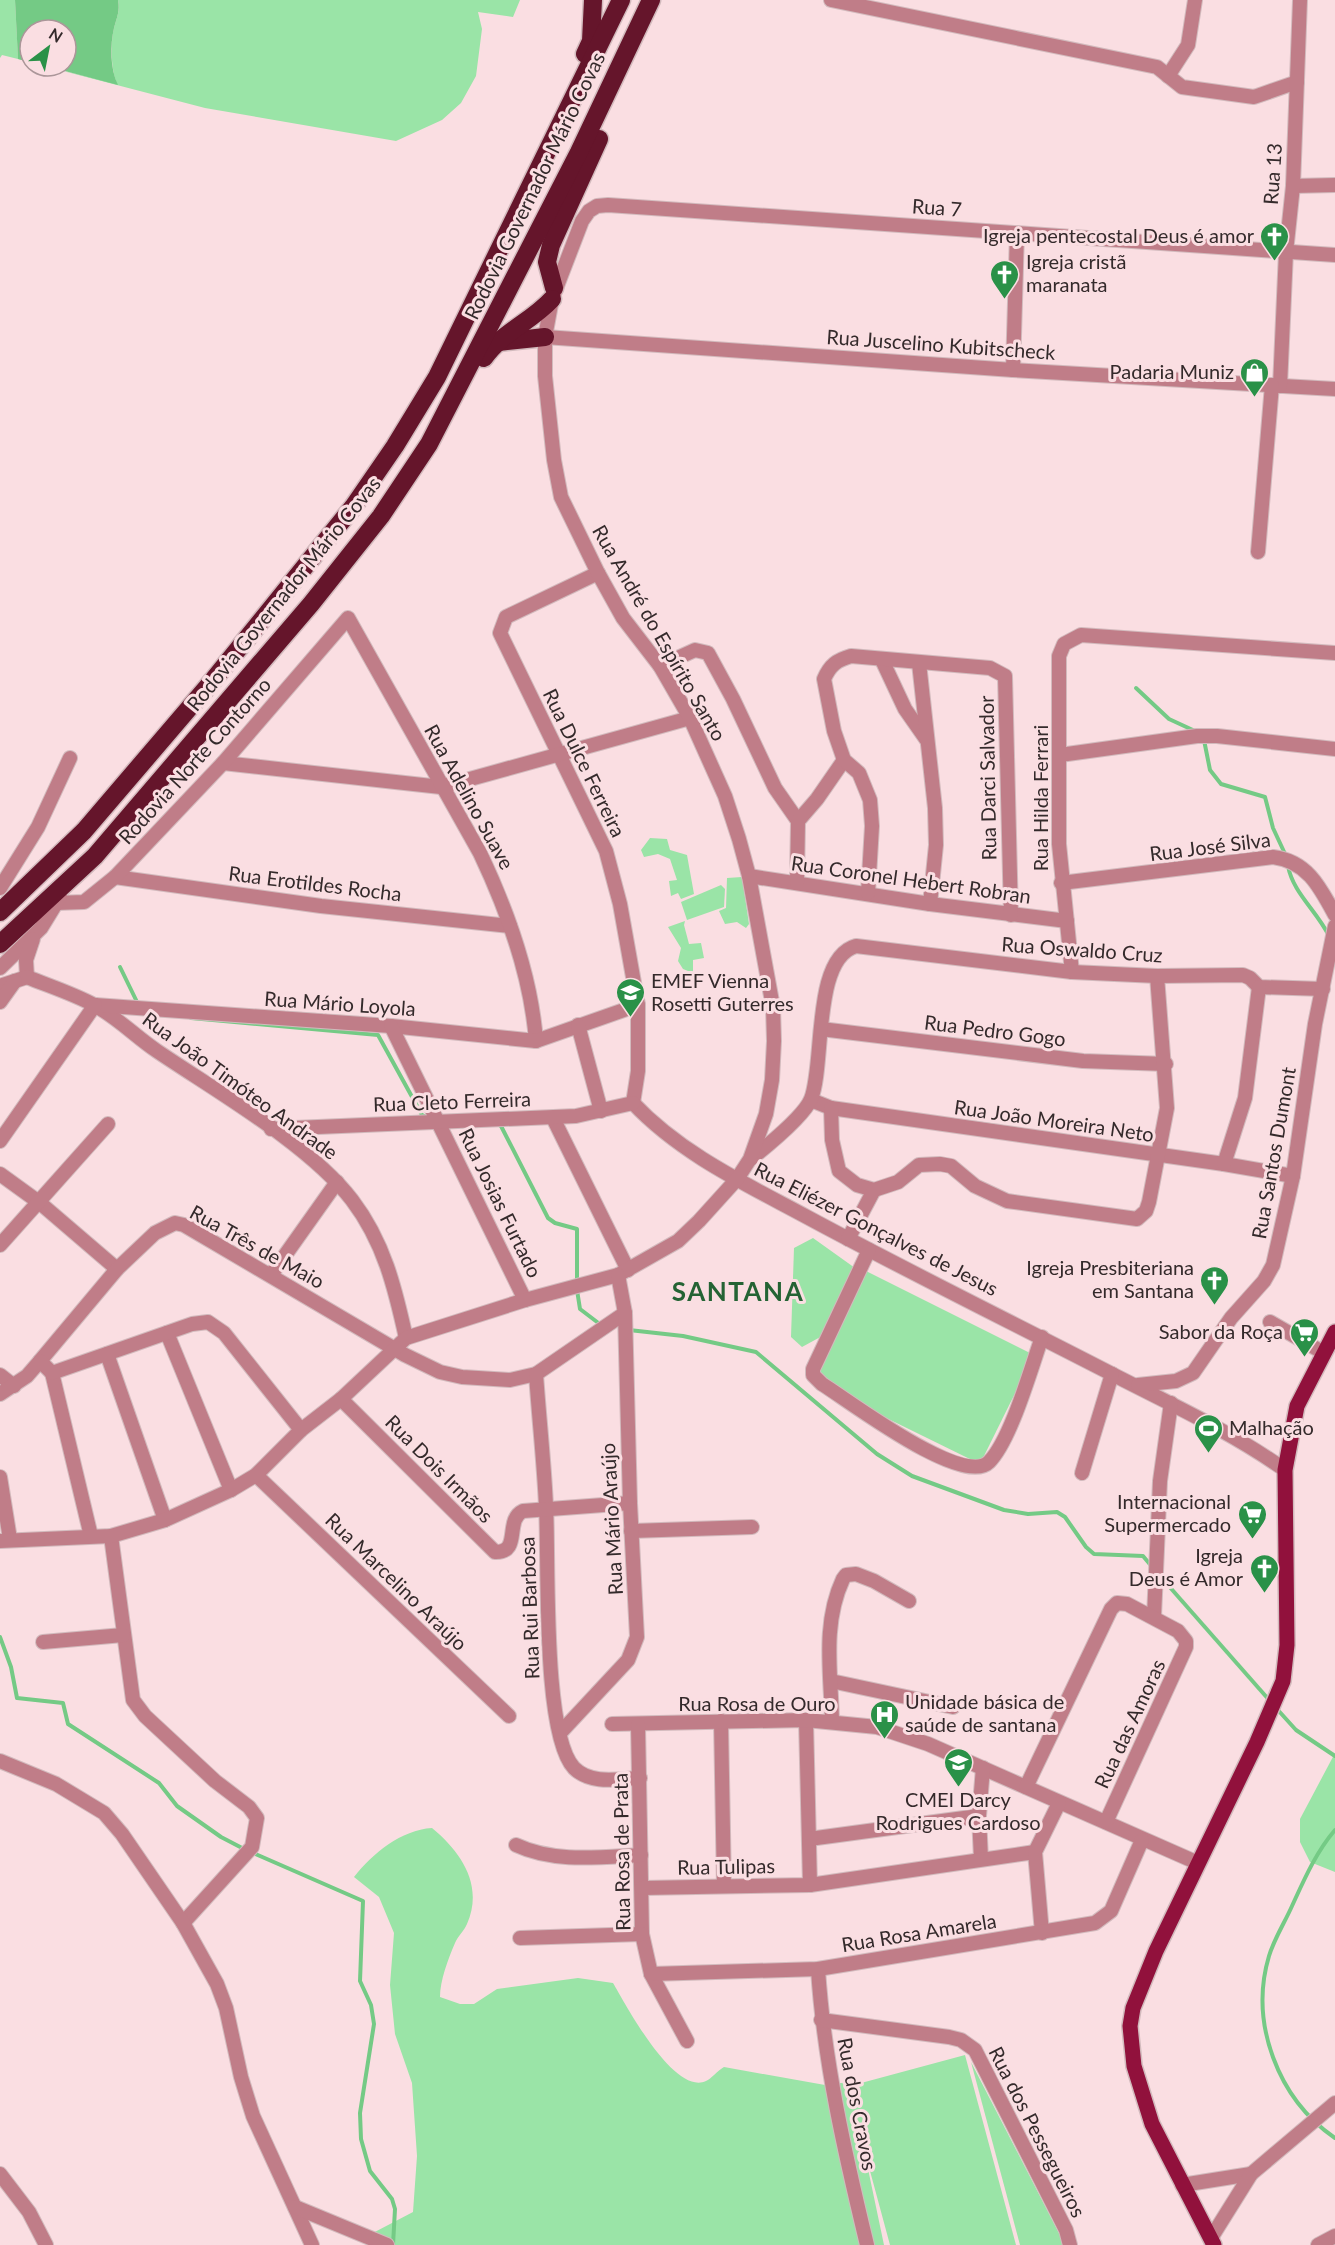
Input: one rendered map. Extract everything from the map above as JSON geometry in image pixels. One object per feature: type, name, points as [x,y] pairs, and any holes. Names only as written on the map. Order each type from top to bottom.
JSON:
[{"type":"highway","points":[[493,262],[495,233],[591,41],[593,0]]},
{"type":"highway","name":"Rodovia Governador Mário Covas","points":[[0,912],[84,831],[214,679],[353,507],[395,446],[437,377],[621,0]]},
{"type":"highway","points":[[606,96],[605,75],[641,0]]},
{"type":"highway","name":"Rodovia Governador Mário Covas","points":[[0,944],[70,880],[133,813],[363,539],[429,444],[606,96],[651,0]]},
{"type":"highway","points":[[462,382],[495,342],[531,320],[553,293],[547,262],[551,245],[641,48],[642,20]]},
{"type":"highway","points":[[495,342],[545,337]]},
{"type":"main road","points":[[1213,2242],[1152,2124],[1134,2066],[1130,2026],[1139,1991],[1257,1742],[1285,1670],[1287,1610],[1285,1470],[1297,1406],[1335,1332]]},
{"type":"street","points":[[831,0],[1157,67],[1182,87],[1254,97],[1297,82]]},
{"type":"street","points":[[1168,76],[1188,45],[1195,0]]},
{"type":"street","name":"Rua 13","points":[[1258,552],[1276,385],[1293,186],[1300,0]]},
{"type":"street","points":[[1293,186],[1335,185]]},
{"type":"street","name":"Rua André do Espírito Santo","points":[[5,1540],[111,1536],[165,1520],[231,1490],[256,1475],[302,1430],[341,1399],[406,1338],[525,1300],[623,1273],[678,1240],[737,1179],[750,1159],[766,1114],[772,1080],[774,1041],[773,1007],[749,876],[725,796],[690,718],[660,666],[623,618],[561,497],[546,397],[545,337],[553,293],[582,221],[589,211],[597,206],[608,205]]},
{"type":"street","name":"Rua 7","points":[[608,205],[1335,255]]},
{"type":"street","points":[[1013,370],[1017,233]]},
{"type":"street","name":"Rua Juscelino Kubitscheck","points":[[545,337],[1013,370],[1335,389]]},
{"type":"street","name":"Rua Dulce Ferreira","points":[[598,573],[506,616],[500,633],[584,801],[606,851],[620,904],[638,1005],[638,1071],[633,1103]]},
{"type":"street","name":"Rodovia Norte Contorno","points":[[56,903],[84,902],[115,877],[223,763],[348,618]]},
{"type":"street","name":"Rua Adelino Suave","points":[[348,618],[480,853],[510,926],[533,1001],[536,1041]]},
{"type":"street","name":"Rua Hilda Ferrari","points":[[1072,972],[1061,883],[1059,833],[1059,656],[1064,644],[1081,635],[1335,653]]},
{"type":"street","points":[[660,666],[695,650],[708,653],[733,699],[775,788],[798,821],[797,883]]},
{"type":"street","points":[[868,893],[872,826],[870,800],[859,773],[844,760],[834,731],[824,679],[831,666],[851,656],[919,663],[936,845],[930,904]]},
{"type":"street","points":[[882,660],[905,709],[928,744]]},
{"type":"street","name":"Rua Darci Salvador","points":[[919,663],[990,668],[1005,676],[1011,915]]},
{"type":"street","points":[[223,763],[441,787],[690,718]]},
{"type":"street","points":[[1060,755],[1197,736],[1217,736],[1335,749]]},
{"type":"street","points":[[0,888],[38,827],[70,758]]},
{"type":"street","points":[[798,821],[817,799],[844,760]]},
{"type":"street","name":"Rua José Silva","points":[[1061,883],[1273,857],[1285,859],[1305,869],[1320,887],[1335,915]]},
{"type":"street","name":"Rua Coronel Hebert Robran","points":[[749,876],[831,890],[868,893],[930,904],[1067,921]]},
{"type":"street","name":"Rua Erotildes Rocha","points":[[115,877],[321,906],[510,926]]},
{"type":"street","points":[[0,1002],[21,979],[29,947],[70,880]]},
{"type":"street","name":"Rua Santos Dumont","points":[[1135,1385],[1176,1381],[1193,1373],[1231,1318],[1264,1281],[1273,1264],[1293,1176],[1335,926]]},
{"type":"street","points":[[0,968],[41,928]]},
{"type":"street","name":"Rua Oswaldo Cruz","points":[[821,1029],[830,978],[838,956],[856,946],[1072,972],[1157,976],[1243,975],[1259,987],[1323,989]]},
{"type":"street","points":[[831,1108],[832,1140],[839,1171],[857,1185],[874,1190],[884,1189],[898,1182],[915,1168],[930,1163],[951,1166],[975,1186],[1007,1201],[1137,1219],[1146,1211],[1160,1156],[1167,1108],[1166,1064],[1157,976]]},
{"type":"street","points":[[0,986],[21,979],[95,1005],[0,1141]]},
{"type":"street","points":[[1224,1164],[1245,1098],[1259,987]]},
{"type":"street","name":"Rua Mário Loyola","points":[[95,1005],[391,1026],[536,1041],[638,1005]]},
{"type":"street","name":"Rua João Timóteo Andrade","points":[[95,1005],[147,1044],[271,1128],[337,1182],[366,1220],[383,1251],[390,1270],[406,1338]]},
{"type":"street","points":[[578,1025],[601,1111]]},
{"type":"street","name":"Rua Josias Furtado","points":[[391,1026],[525,1300]]},
{"type":"street","points":[[750,1159],[782,1132],[811,1100],[821,1029]]},
{"type":"street","name":"Rua Pedro Gogo","points":[[821,1029],[1083,1061],[1166,1064]]},
{"type":"street","name":"Rua João Moreira Neto","points":[[811,1100],[831,1108],[1224,1164],[1293,1176]]},
{"type":"street","name":"Rua Cleto Ferreira","points":[[271,1128],[553,1118],[601,1111],[633,1103]]},
{"type":"street","name":"Rua Eliézer Gonçalves de Jesus","points":[[633,1103],[651,1122],[685,1147],[737,1179],[869,1250],[1223,1430],[1285,1470]]},
{"type":"street","name":"Rua Mário Araújo","points":[[553,1118],[623,1273],[630,1503],[637,1637],[628,1660],[605,1688],[560,1733]]},
{"type":"street","points":[[0,1245],[40,1203],[108,1124]]},
{"type":"street","points":[[0,1174],[40,1203],[117,1269]]},
{"type":"street","points":[[272,1275],[337,1182]]},
{"type":"street","points":[[848,1239],[874,1190]]},
{"type":"street","name":"Rua Três de Maio","points":[[0,1394],[14,1386],[40,1361],[117,1269],[155,1233],[175,1223],[184,1225],[440,1372],[462,1377],[510,1380],[536,1374]]},
{"type":"street","points":[[869,1250],[813,1369],[813,1376],[938,1459],[975,1468],[990,1462],[1006,1433],[1042,1336]]},
{"type":"street","points":[[536,1374],[625,1313]]},
{"type":"street","points":[[52,1373],[200,1322],[215,1325],[302,1430]]},
{"type":"street","points":[[1270,1322],[1324,1353]]},
{"type":"street","points":[[167,1333],[231,1490]]},
{"type":"street","points":[[107,1354],[165,1520]]},
{"type":"street","points":[[40,1361],[52,1373],[91,1536]]},
{"type":"street","name":"Rua Rui Barbosa","points":[[536,1374],[546,1508],[552,1685],[560,1733],[569,1761],[584,1776],[605,1780],[640,1778]]},
{"type":"street","points":[[1082,1473],[1112,1374]]},
{"type":"street","points":[[0,1375],[14,1386]]},
{"type":"street","name":"Rua Dois Irmãos","points":[[341,1399],[495,1552],[505,1551],[509,1547],[514,1519],[518,1513],[546,1508],[630,1503]]},
{"type":"street","points":[[1026,1787],[1111,1610],[1117,1603],[1127,1604],[1154,1617],[1160,1481],[1171,1403]]},
{"type":"street","name":"Rua Marcelino Araújo","points":[[256,1475],[509,1716]]},
{"type":"street","points":[[0,1477],[5,1540]]},
{"type":"street","points":[[632,1531],[752,1527]]},
{"type":"street","points":[[111,1536],[133,1700],[145,1716],[215,1781],[249,1807],[257,1818],[252,1847],[183,1923]]},
{"type":"street","points":[[832,1721],[828,1638],[838,1589],[846,1575],[856,1574],[874,1581],[909,1601]]},
{"type":"street","name":"Rua das Amoras","points":[[1106,1822],[1184,1653],[1186,1641],[1178,1630],[1154,1617]]},
{"type":"street","points":[[43,1642],[123,1635]]},
{"type":"street","points":[[831,1681],[953,1707]]},
{"type":"street","points":[[806,1720],[810,1885]]},
{"type":"street","name":"Rua Rosa de Ouro","points":[[612,1724],[806,1720],[877,1727],[928,1744],[1198,1863]]},
{"type":"street","points":[[721,1721],[724,1886]]},
{"type":"street","name":"Rua Rosa de Prata","points":[[638,1725],[642,1934],[651,1974],[687,2042]]},
{"type":"street","points":[[0,1761],[56,1784],[104,1813],[122,1834],[183,1923],[218,1984],[253,2116],[312,2245]]},
{"type":"street","points":[[981,1859],[979,1815],[983,1768]]},
{"type":"street","points":[[1042,1934],[1035,1852],[1059,1803]]},
{"type":"street","points":[[809,1839],[979,1815]]},
{"type":"street","name":"Rua Rosa Amarela","points":[[651,1974],[818,1969],[1042,1934],[1095,1923],[1111,1911],[1143,1840]]},
{"type":"street","points":[[516,1845],[534,1853],[558,1856],[641,1855]]},
{"type":"street","name":"Rua Tulipas","points":[[642,1888],[810,1885],[1035,1852]]},
{"type":"street","points":[[520,1938],[642,1934]]},
{"type":"street","name":"Rua dos Cravos","points":[[818,1969],[821,2020],[845,2153],[867,2245]]},
{"type":"street","name":"Rua dos Pessegueiros","points":[[821,2020],[949,2037],[969,2044],[975,2050],[1066,2230],[1070,2245]]},
{"type":"street","points":[[1213,2242],[1251,2174],[1335,2103]]},
{"type":"street","points":[[0,2174],[29,2212],[46,2245]]},
{"type":"street","points":[[1182,2185],[1251,2174]]},
{"type":"street","points":[[295,2207],[387,2245]]},
{"type":"street","points":[[1318,2245],[1335,2236]]},
{"type":"shaded area","points":[[0,0],[15,0],[18,59],[2,55],[0,58]]},
{"type":"shaded area","points":[[15,0],[118,0],[111,49],[113,72],[118,85],[78,74],[78,18],[18,18],[18,59]]},
{"type":"shaded area","points":[[118,0],[520,0],[513,17],[478,12],[482,29],[476,76],[461,103],[442,120],[396,141],[205,108],[78,75],[117,84],[112,64],[112,49]]},
{"type":"shaded area","points":[[650,838],[667,839],[670,850],[687,855],[694,894],[681,899],[678,893],[671,896],[669,881],[677,880],[670,859],[658,854],[644,857],[641,850]]},
{"type":"shaded area","points":[[742,877],[749,924],[746,928],[737,922],[725,924],[719,911],[726,908],[727,878]]},
{"type":"shaded area","points":[[721,885],[725,889],[724,907],[687,920],[681,902]]},
{"type":"shaded area","points":[[685,921],[689,944],[701,943],[704,958],[693,960],[693,973],[683,969],[678,961],[681,948],[668,927]]},
{"type":"shaded area","points":[[813,1238],[855,1268],[824,1335],[802,1347],[791,1337],[794,1248]]},
{"type":"shaded area","points":[[864,1270],[1034,1355],[980,1464],[809,1380]]},
{"type":"shaded area","points":[[1335,1753],[1335,1872],[1310,1862],[1300,1842],[1300,1819]]},
{"type":"shaded area","points":[[432,1828],[443,1837],[467,1870],[473,1896],[472,1910],[467,1924],[456,1940],[447,1963],[440,1997],[460,2004],[474,2004],[497,1989],[578,1978],[613,1983],[652,2046],[680,2075],[693,2082],[706,2081],[724,2067],[825,2085],[849,2082],[850,2086],[965,2055],[1016,2245],[890,2245],[863,2145],[884,2245],[385,2245],[369,2235],[413,2212],[417,2156],[412,2083],[395,2034],[390,1985],[394,1933],[379,1897],[354,1877],[388,1844],[409,1833]]},
{"type":"shaded area","points":[[971,2062],[1065,2245],[1020,2245]]},
{"type":"waterway","points":[[1136,688],[1169,719],[1195,731]]},
{"type":"waterway","points":[[1204,740],[1210,770],[1221,784],[1265,797],[1273,828],[1286,856]]},
{"type":"waterway","points":[[1288,866],[1295,885],[1329,936]]},
{"type":"waterway","points":[[120,967],[138,1004]]},
{"type":"waterway","points":[[191,1018],[378,1035],[422,1115],[428,1118]]},
{"type":"waterway","points":[[497,1124],[501,1126],[548,1218],[555,1223],[577,1229],[577,1282]]},
{"type":"waterway","points":[[577,1290],[580,1309],[601,1325]]},
{"type":"waterway","points":[[629,1330],[683,1336],[756,1352],[877,1454],[912,1476],[1004,1510],[1028,1514],[1057,1512],[1065,1517],[1086,1547],[1094,1554],[1143,1556],[1153,1568]]},
{"type":"waterway","points":[[1160,1576],[1270,1701]]},
{"type":"waterway","points":[[0,1637],[11,1667],[17,1698],[63,1703],[68,1724],[159,1783],[177,1806],[221,1837],[244,1849]]},
{"type":"waterway","points":[[1277,1709],[1296,1730],[1335,1756]]},
{"type":"waterway","points":[[1335,1830],[1311,1866],[1274,1943],[1264,1981],[1263,2007],[1266,2033],[1273,2058],[1284,2081],[1298,2103],[1315,2122],[1335,2138]]},
{"type":"waterway","points":[[251,1852],[363,1901],[360,1981],[371,2005],[374,2024],[360,2113],[361,2139],[370,2171],[392,2199],[395,2209],[393,2245]]},
{"type":"place","name":"Igreja pentecostal Deus é amor","points":[[1275,262]]},
{"type":"place","name":"Igreja cristã maranata","points":[[1005,300]]},
{"type":"place","name":"Padaria Muniz","points":[[1255,398]]},
{"type":"place","name":"EMEF Vienna Rosetti Guterres","points":[[630,1018]]},
{"type":"place","name":"Igreja Presbiteriana em Santana","points":[[1215,1306]]},
{"type":"place","name":"Sabor da Roça","points":[[1304,1358]]},
{"type":"place","name":"Malhação","points":[[1208,1454]]},
{"type":"place","name":"Internacional Supermercado","points":[[1252,1540]]},
{"type":"place","name":"Igreja Deus é Amor","points":[[1264,1594]]},
{"type":"place","name":"Unidade básica de saúde de santana","points":[[884,1740]]},
{"type":"place","name":"CMEI Darcy Rodrigues Cardoso","points":[[958,1788]]},
{"type":"district","name":"SANTANA","points":[[738,1292]]}]
